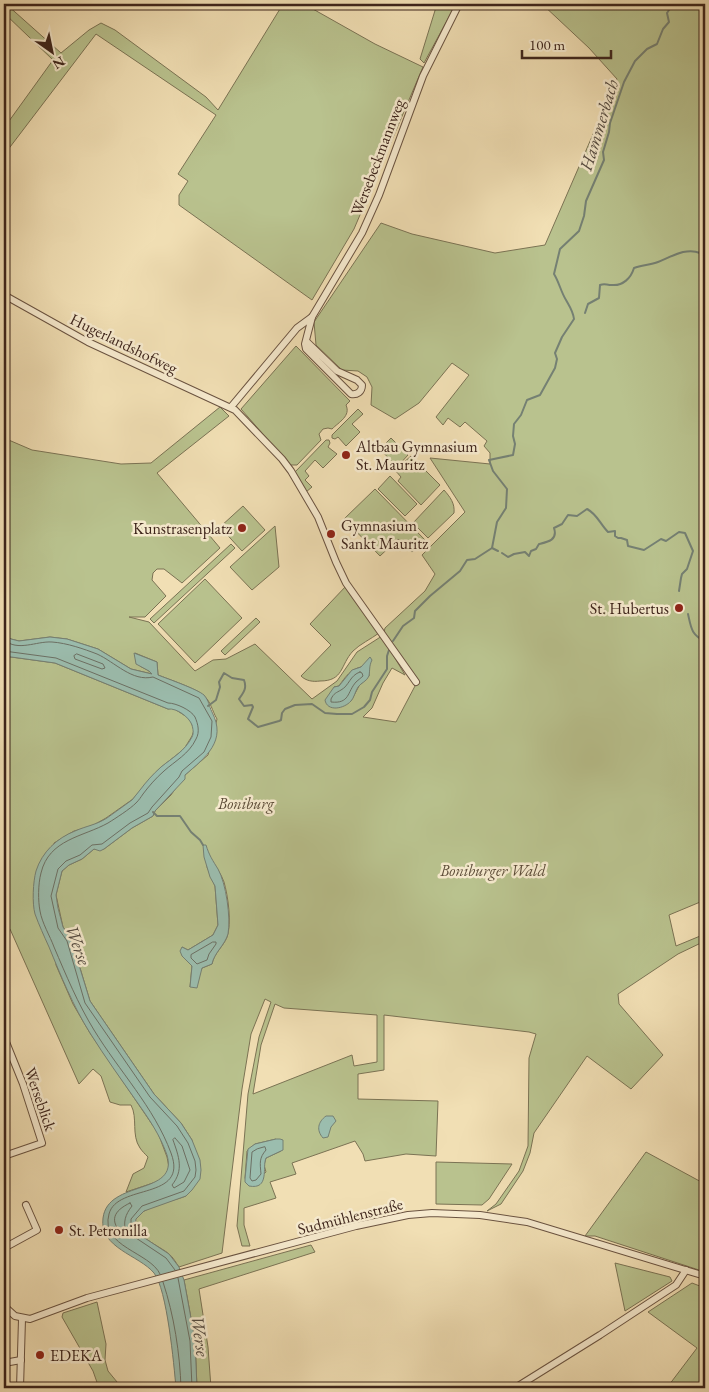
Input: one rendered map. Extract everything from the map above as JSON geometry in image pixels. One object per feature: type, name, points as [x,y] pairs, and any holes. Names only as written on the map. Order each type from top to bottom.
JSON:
[{"type":"street","name":"Wersebeckmannweg","points":[[306,341],[312,317],[369,219],[425,70],[459,4]]},
{"type":"street","name":"Hugerlandshofweg","points":[[4,295],[88,342],[227,407],[233,408]]},
{"type":"street","name":"Wersebeckmannweg","points":[[233,408],[297,328],[312,317]]},
{"type":"street","points":[[306,341],[337,371],[360,382],[362,385],[360,392],[353,395],[348,392],[308,352],[305,347],[306,341]]},
{"type":"street","points":[[233,408],[290,470],[318,517],[346,583],[416,682]]},
{"type":"street","name":"Werseblick","points":[[4,1037],[23,1084],[42,1142],[4,1156]]},
{"type":"street","points":[[4,1248],[37,1230],[26,1204]]},
{"type":"street","name":"Sudmühlenstraße","points":[[22,1319],[34,1318],[87,1298],[378,1221],[408,1215],[432,1213],[480,1215],[528,1222],[705,1276]]},
{"type":"street","points":[[515,1388],[676,1285],[686,1270]]},
{"type":"street","points":[[4,1306],[10,1313],[22,1319],[20,1388]]},
{"type":"street","points":[[4,1363],[21,1360]]},
{"type":"green space","points":[[4,4],[61,53],[89,30],[101,23],[115,30],[206,97],[218,110],[283,4],[304,4],[375,44],[423,67],[354,229],[312,300],[179,205],[179,195],[188,181],[178,174],[216,115],[96,34],[7,151],[4,149],[4,128],[53,60],[4,13]]},
{"type":"green space","points":[[437,4],[456,4],[424,63],[420,59]]},
{"type":"green space","name":"Boniburger Wald","points":[[542,4],[705,4],[705,900],[669,915],[676,946],[705,934],[705,941],[678,954],[618,994],[619,1004],[663,1055],[631,1089],[587,1056],[534,1133],[530,1153],[523,1171],[501,1204],[487,1211],[496,1204],[519,1171],[528,1146],[529,1058],[536,1034],[384,1015],[384,1070],[358,1074],[358,1099],[438,1101],[436,1156],[406,1154],[365,1161],[355,1141],[292,1163],[296,1174],[270,1182],[276,1198],[244,1208],[244,1225],[250,1246],[242,1246],[237,1226],[248,1094],[259,1037],[271,1002],[265,999],[251,1034],[242,1089],[222,1253],[179,1267],[169,1254],[141,1235],[134,1223],[137,1216],[146,1210],[186,1196],[192,1140],[181,1123],[154,1094],[90,1001],[71,938],[63,927],[56,895],[62,871],[69,865],[82,859],[94,849],[104,849],[132,828],[153,816],[185,775],[208,755],[217,719],[206,697],[189,687],[158,675],[157,662],[135,653],[139,665],[152,674],[131,669],[98,649],[67,639],[50,637],[19,641],[11,639],[4,633],[4,438],[32,450],[121,464],[151,463],[220,407],[229,416],[157,473],[220,548],[182,583],[164,569],[157,569],[153,573],[152,580],[166,596],[145,617],[129,617],[149,622],[195,671],[213,660],[226,659],[255,644],[312,699],[337,681],[357,652],[382,636],[405,675],[392,668],[372,708],[363,717],[396,722],[415,686],[384,632],[385,628],[425,591],[435,574],[422,555],[465,512],[430,458],[490,464],[490,453],[484,446],[487,441],[465,422],[460,427],[448,418],[443,425],[436,417],[469,375],[452,363],[419,403],[395,419],[371,405],[372,387],[367,377],[358,371],[342,370],[316,345],[314,322],[381,223],[412,234],[495,253],[545,245],[617,79],[589,48]],"holes":[[[361,667],[369,671],[369,676],[359,686],[351,701],[334,687],[339,686],[348,674]],[[209,858],[224,882],[229,909],[229,924],[227,937],[212,964],[202,968],[190,987],[192,966],[182,947],[188,950],[213,935],[218,925],[215,886],[207,867]],[[275,1004],[284,1008],[377,1015],[377,1062],[354,1066],[352,1055],[253,1094],[261,1045]],[[276,1139],[281,1151],[266,1158],[264,1165],[266,1172],[249,1186],[245,1178],[247,1151],[255,1144]]]},
{"type":"green space","points":[[296,346],[350,401],[346,405],[346,416],[332,429],[323,429],[319,434],[321,440],[297,465],[290,465],[241,409]]},
{"type":"green space","points":[[358,409],[363,414],[352,424],[360,432],[346,446],[338,437],[332,438],[332,435]]},
{"type":"green space","points":[[391,438],[408,455],[397,467],[380,449]]},
{"type":"green space","points":[[326,440],[329,440],[330,443],[328,447],[337,454],[323,468],[315,460],[305,471],[309,476],[305,480],[312,487],[306,492],[294,473]]},
{"type":"green space","points":[[411,456],[440,485],[421,505],[398,481],[401,477],[395,470]]},
{"type":"green space","points":[[390,476],[417,504],[405,516],[378,489]]},
{"type":"green space","points":[[375,489],[425,540],[412,552],[398,539],[380,556],[344,519]]},
{"type":"green space","points":[[444,490],[453,503],[454,513],[428,538],[413,523]]},
{"type":"green space","name":"Kunstrasenplatz","points":[[243,506],[265,530],[242,551],[220,527]]},
{"type":"green space","points":[[275,526],[279,567],[252,590],[230,567]]},
{"type":"green space","points":[[231,544],[235,548],[154,623],[150,619]]},
{"type":"green space","points":[[205,579],[242,618],[195,663],[158,624]]},
{"type":"green space","points":[[347,585],[379,633],[353,651],[338,675],[328,680],[307,680],[301,676],[331,645],[310,624]]},
{"type":"green space","points":[[256,618],[260,622],[225,655],[221,651]]},
{"type":"green space","points":[[4,656],[55,663],[168,709],[173,708],[190,719],[194,730],[184,749],[159,769],[133,799],[90,827],[74,831],[54,843],[56,965],[73,1004],[90,1033],[158,1133],[167,1157],[169,1167],[163,1178],[126,1192],[133,1174],[144,1168],[148,1157],[137,1143],[131,1105],[120,1105],[110,1102],[101,1076],[93,1069],[79,1084],[10,929],[4,923]]},
{"type":"green space","points":[[646,1152],[705,1184],[705,1272],[595,1236],[585,1236]]},
{"type":"green space","points":[[436,1162],[512,1164],[489,1199],[482,1205],[436,1204]]},
{"type":"green space","points":[[311,1245],[315,1252],[199,1289],[208,1347],[211,1388],[197,1388],[195,1340],[184,1280]]},
{"type":"green space","points":[[615,1263],[670,1277],[672,1281],[625,1311]]},
{"type":"green space","points":[[692,1283],[705,1288],[705,1388],[669,1388],[669,1385],[697,1348],[648,1312]]},
{"type":"green space","points":[[97,1302],[106,1344],[105,1360],[108,1371],[122,1388],[99,1388],[93,1371],[62,1317],[63,1313]]},
{"type":"water","points":[[4,633],[11,639],[19,641],[50,637],[67,639],[98,649],[131,669],[152,674],[136,664],[134,653],[157,662],[158,675],[204,695],[216,722],[216,740],[212,748],[185,775],[185,779],[155,811],[153,816],[132,828],[104,849],[100,851],[94,849],[82,859],[69,865],[62,871],[56,895],[63,927],[71,939],[90,1001],[154,1094],[181,1123],[192,1140],[200,1160],[200,1179],[192,1190],[186,1196],[144,1211],[136,1219],[135,1227],[140,1235],[169,1254],[179,1267],[184,1280],[195,1340],[197,1388],[176,1388],[172,1346],[163,1294],[154,1273],[113,1244],[103,1228],[103,1218],[108,1206],[117,1197],[153,1183],[163,1177],[168,1168],[167,1155],[150,1121],[101,1051],[78,1012],[38,922],[33,898],[36,871],[42,858],[51,846],[68,834],[107,818],[132,800],[155,772],[186,746],[193,736],[192,725],[179,712],[55,663],[4,656]]},
{"type":"water","points":[[370,657],[372,660],[369,676],[358,687],[351,701],[344,706],[336,708],[326,704],[325,700],[334,687],[339,686],[352,670],[361,667]]},
{"type":"water","points":[[203,845],[206,845],[221,875],[228,910],[229,927],[227,938],[212,964],[202,968],[197,988],[190,987],[192,966],[182,956],[180,951],[182,947],[188,950],[213,935],[218,925],[215,886],[204,857]]},
{"type":"water","points":[[326,1116],[333,1116],[336,1121],[331,1127],[328,1137],[323,1138],[319,1132],[319,1126]]},
{"type":"water","points":[[276,1139],[283,1140],[283,1150],[266,1158],[264,1177],[260,1185],[249,1186],[245,1182],[248,1149],[255,1144]]},
{"type":"waterway","name":"Hammerbach","points":[[393,641],[403,626],[414,618],[415,611],[460,571],[467,560],[475,559],[492,548],[497,522],[506,508],[507,489],[493,471],[489,460],[513,455],[515,444],[513,436],[514,424],[521,415],[527,400],[540,395],[555,368],[557,359],[555,353],[562,337],[574,319],[554,274],[560,249],[579,231],[586,201],[604,160],[603,152],[610,123],[624,82],[635,61],[647,49],[657,44],[663,29],[669,22],[667,13],[673,4]]},
{"type":"waterway","points":[[585,313],[588,304],[599,298],[600,285],[623,283],[629,278],[634,268],[655,263],[684,252],[695,251],[700,253],[705,249]]},
{"type":"waterway","points":[[502,553],[508,557],[525,552],[529,556],[531,551],[536,549],[539,544],[553,538],[555,535],[554,528],[562,524],[568,515],[577,516],[587,509],[596,516],[608,532],[615,531],[615,536],[627,540],[628,546],[644,550],[661,539],[666,541],[679,532],[685,533],[693,551],[687,569],[682,574],[679,591]]},
{"type":"waterway","name":"Hammerbach","points":[[492,548],[498,551]]},
{"type":"waterway","points":[[688,614],[694,633],[705,641]]},
{"type":"waterway","name":"Hammerbach","points":[[208,706],[216,700],[220,687],[219,682],[224,673],[232,678],[244,680],[244,690],[239,699],[244,706],[252,705],[253,707],[248,719],[258,727],[281,720],[285,709],[295,705],[312,704],[325,713],[352,714],[364,707],[370,700],[372,692],[387,669],[389,650]]},
{"type":"waterway","points":[[153,812],[157,816],[180,816],[203,845]]},
{"type":"place","name":"Altbau Gymnasium St. Mauritz","points":[[346,455]]},
{"type":"place","name":"Kunstrasenplatz","points":[[242,528]]},
{"type":"place","name":"Gymnasium Sankt Mauritz","points":[[331,534]]},
{"type":"place","name":"St. Hubertus","points":[[679,608]]},
{"type":"place","name":"St. Petronilla","points":[[59,1230]]},
{"type":"place","name":"EDEKA","points":[[40,1355]]},
{"type":"park label","name":"Boniburg","points":[[246,803]]},
{"type":"water label","name":"Werse","points":[[78,945]]},
{"type":"water label","name":"Werse","points":[[200,1336]]}]
